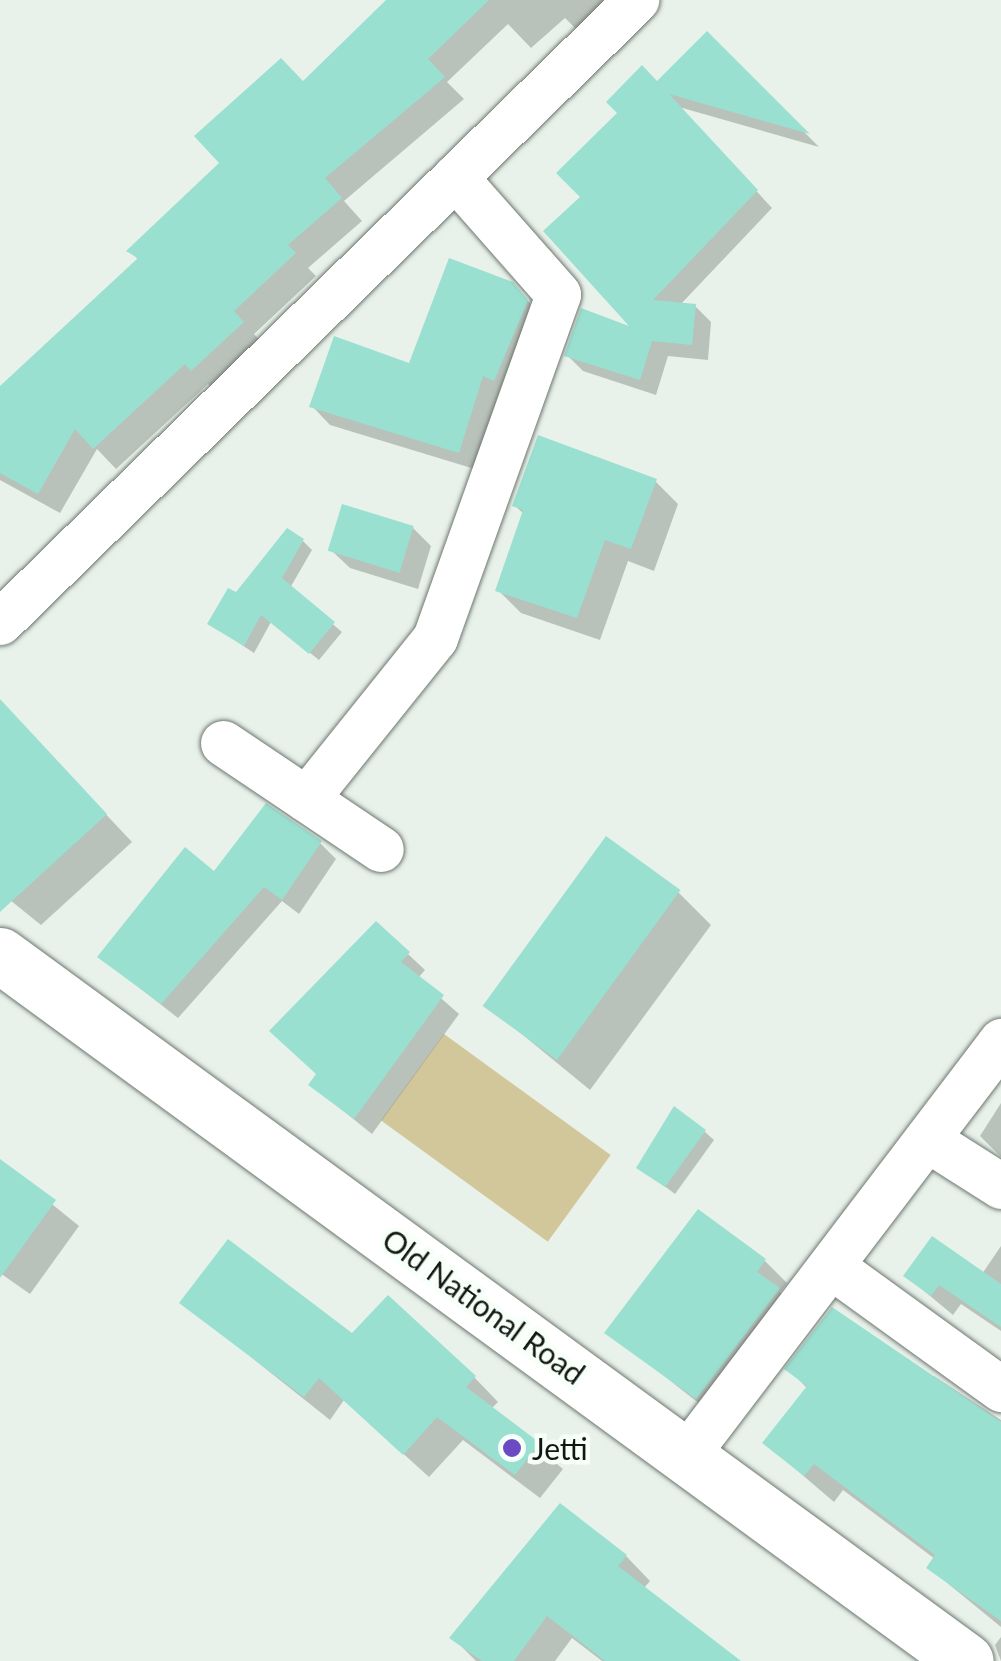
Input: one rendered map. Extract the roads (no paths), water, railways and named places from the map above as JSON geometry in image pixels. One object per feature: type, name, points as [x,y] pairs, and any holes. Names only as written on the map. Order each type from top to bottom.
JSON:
[{"type":"main road","name":"Old National Road","points":[[0,955],[966,1661]]},
{"type":"street","points":[[0,622],[636,0]]},
{"type":"street","points":[[306,799],[436,638],[558,294],[455,177]]},
{"type":"street","points":[[223,743],[381,849]]},
{"type":"street","points":[[687,1454],[1001,1041]]},
{"type":"street","points":[[927,1139],[1001,1186]]},
{"type":"street","points":[[830,1266],[1001,1390]]},
{"type":"place","name":"Jetti","points":[[512,1448]]}]
